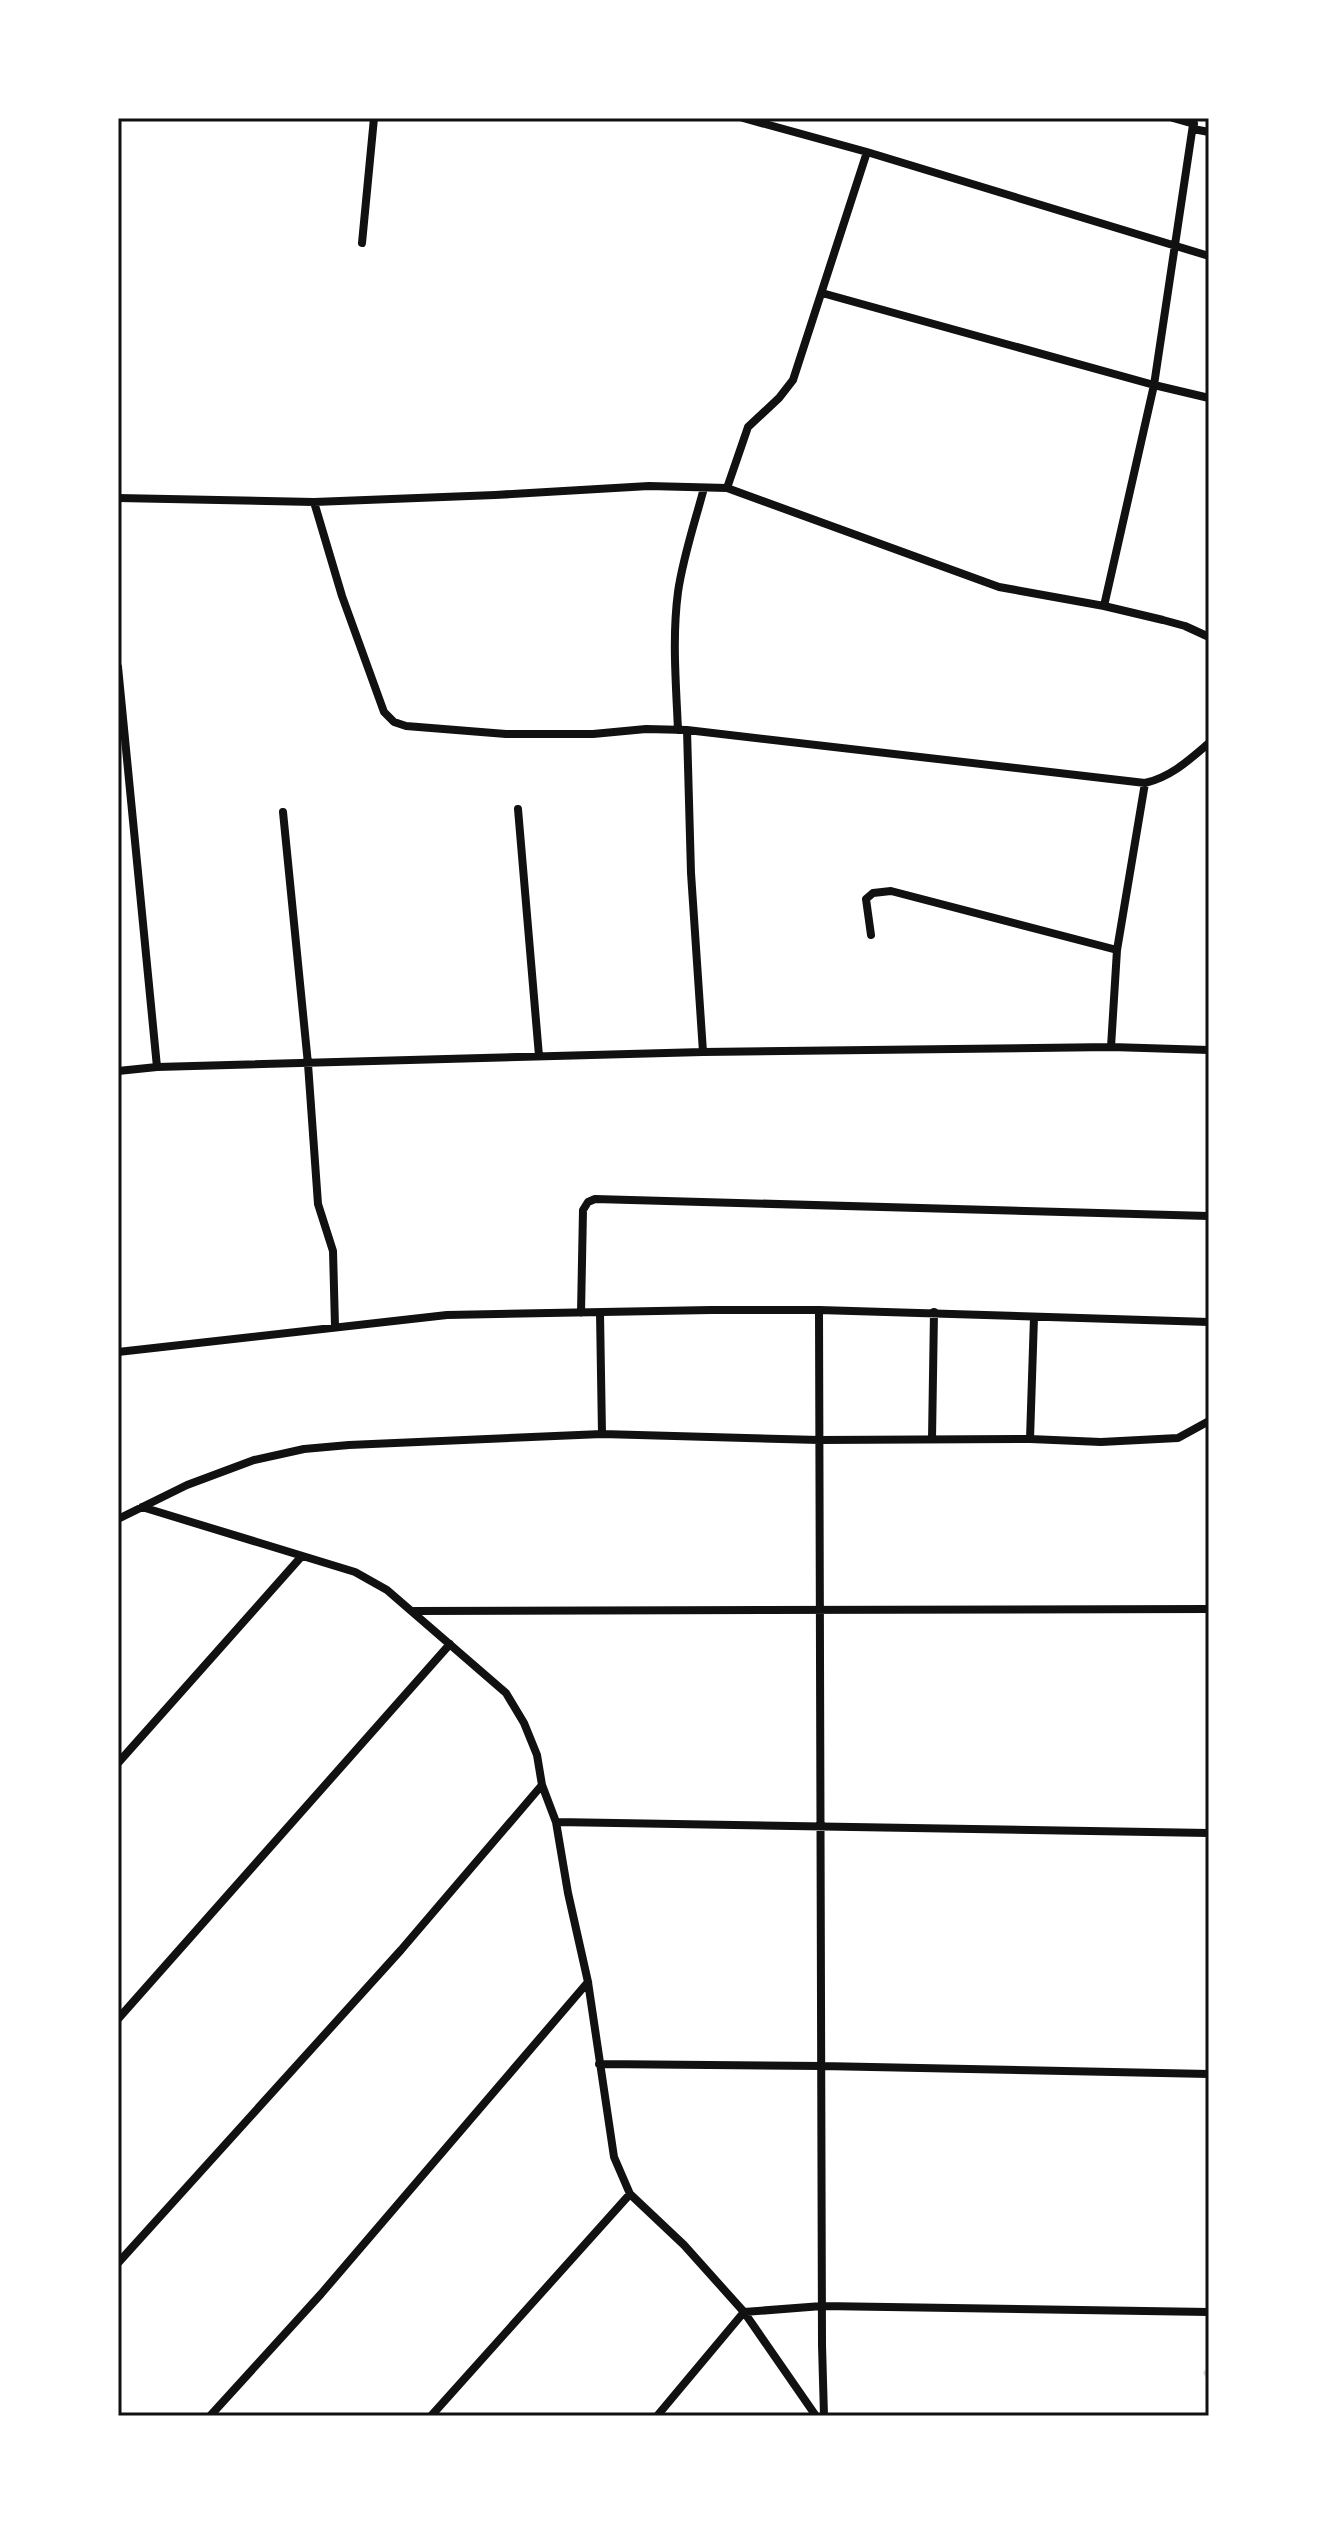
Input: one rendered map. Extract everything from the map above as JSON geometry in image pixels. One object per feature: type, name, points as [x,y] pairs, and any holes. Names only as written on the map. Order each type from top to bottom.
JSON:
[{"type":"street","points":[[362,243],[374,118]]},
{"type":"street","points":[[743,118],[867,152],[1209,256]]},
{"type":"street","points":[[1173,118],[1209,132]]},
{"type":"street","points":[[1104,606],[1154,385],[1194,124]]},
{"type":"street","points":[[727,488],[748,427],[793,380],[867,152]]},
{"type":"street","points":[[822,293],[1209,398]]},
{"type":"street","points":[[118,498],[314,502],[649,486],[727,488],[999,587],[1104,606],[1185,626],[1209,637]]},
{"type":"street","points":[[703,1052],[683,730],[675,654],[678,592],[683,563],[704,488]]},
{"type":"street","points":[[314,502],[342,596],[384,712],[394,722],[406,726],[506,734],[683,730],[1145,783],[1176,771],[1209,743]]},
{"type":"street","points":[[118,667],[121,730],[157,1067]]},
{"type":"street","points":[[1111,1047],[1117,950],[1145,783]]},
{"type":"street","points":[[518,809],[539,1056]]},
{"type":"street","points":[[283,812],[308,1064],[318,1204],[333,1251],[335,1326]]},
{"type":"street","points":[[871,935],[866,899],[873,893],[891,891],[1117,950]]},
{"type":"street","points":[[118,1071],[157,1067],[703,1052],[1111,1047],[1209,1050]]},
{"type":"street","points":[[581,1313],[583,1210],[588,1202],[595,1199],[1209,1216]]},
{"type":"street","points":[[118,1352],[447,1315],[819,1310],[1209,1322]]},
{"type":"street","points":[[819,1310],[824,2416]]},
{"type":"street","points":[[932,1439],[934,1312]]},
{"type":"street","points":[[600,1313],[602,1434]]},
{"type":"street","points":[[1030,1439],[1034,1317]]},
{"type":"street","points":[[118,1519],[187,1485],[254,1460],[304,1449],[602,1434],[819,1440],[1030,1439],[1101,1442],[1178,1438],[1209,1421]]},
{"type":"street","points":[[142,1507],[355,1572],[387,1590],[506,1693],[524,1723],[537,1755],[542,1785],[556,1822],[588,1982],[614,2157],[630,2194],[684,2245],[744,2312],[816,2416]]},
{"type":"street","points":[[118,1763],[301,1557]]},
{"type":"street","points":[[413,1611],[1209,1609]]},
{"type":"street","points":[[118,2019],[450,1644]]},
{"type":"street","points":[[118,2263],[401,1950],[542,1785]]},
{"type":"street","points":[[556,1822],[1209,1833]]},
{"type":"street","points":[[210,2416],[321,2294],[588,1982]]},
{"type":"street","points":[[599,2064],[1209,2074]]},
{"type":"street","points":[[431,2416],[630,2194]]},
{"type":"street","points":[[657,2416],[744,2312],[822,2306],[1209,2312]]}]
